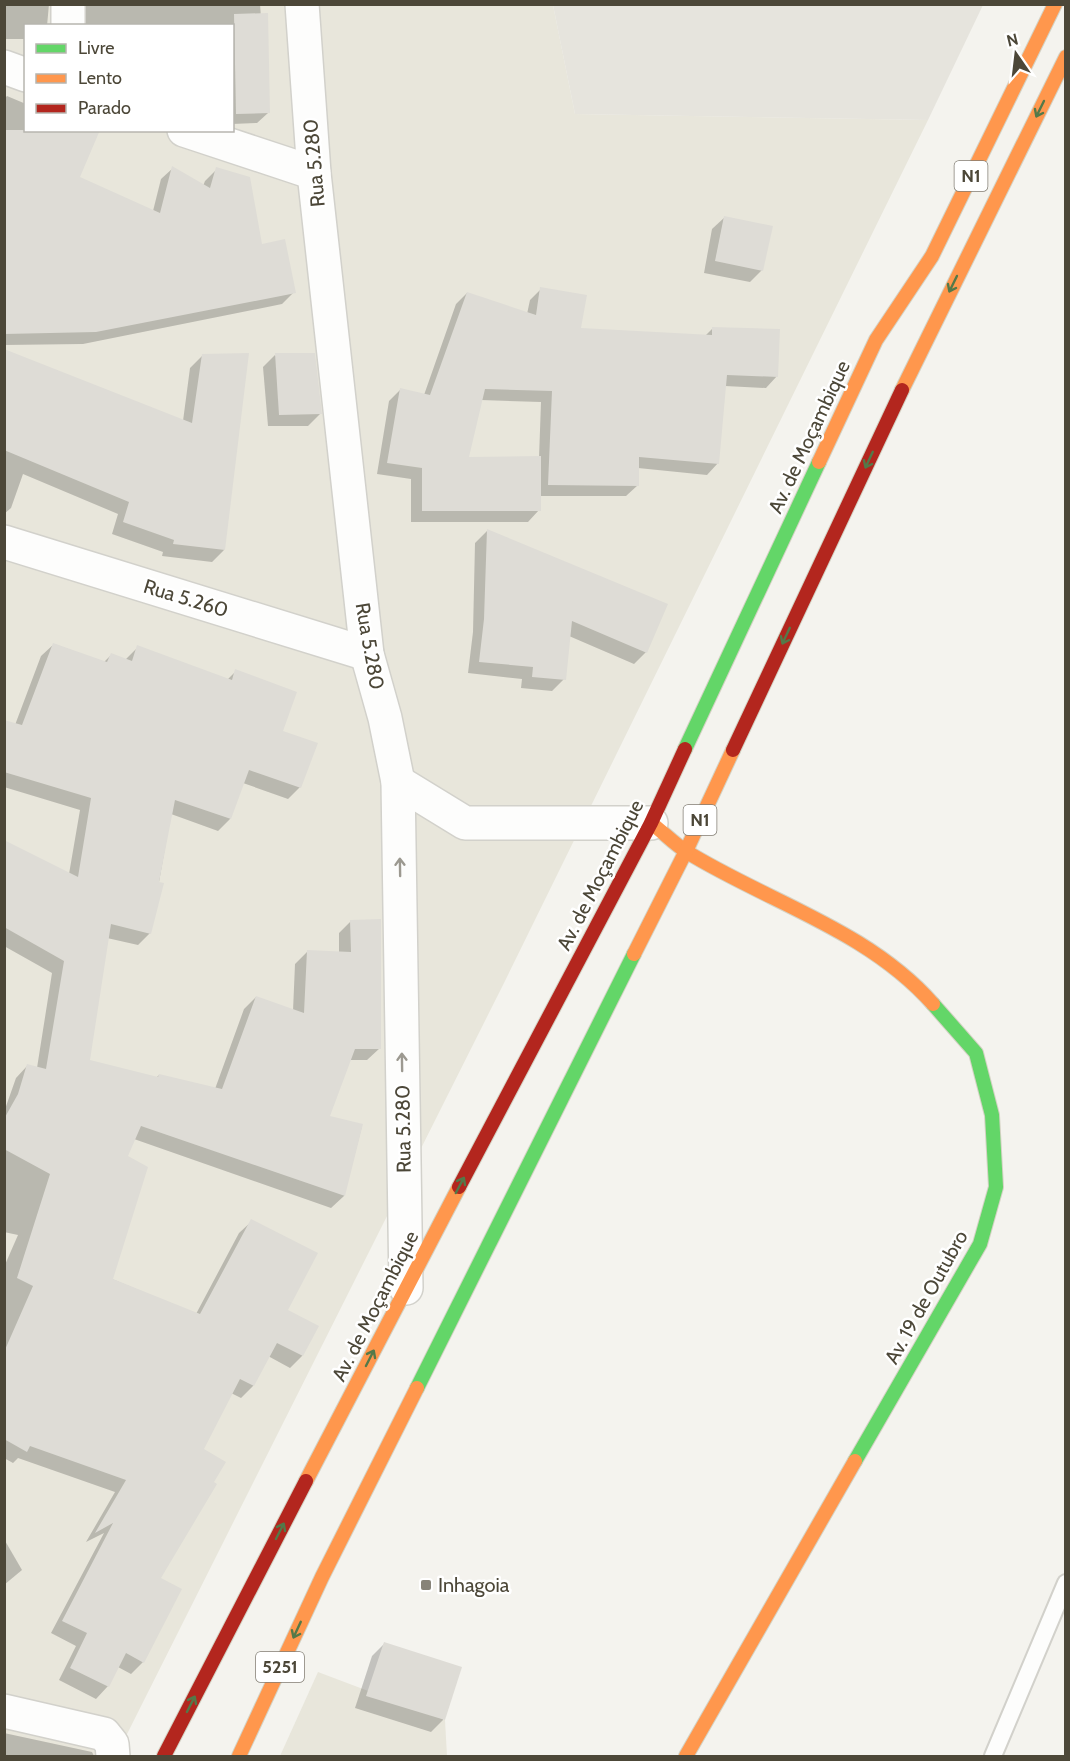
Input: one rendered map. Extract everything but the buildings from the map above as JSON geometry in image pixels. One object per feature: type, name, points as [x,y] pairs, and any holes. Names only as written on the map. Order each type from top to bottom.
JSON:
[{"type":"main road","name":"Av. de Moçambique","points":[[164,1756],[406,1288],[651,823],[876,340],[932,256],[1055,4]]},
{"type":"main road","name":"N1","points":[[321,1577],[686,851],[908,376],[1065,57]]},
{"type":"main road","name":"Av. 19 de Outubro","points":[[651,823],[686,851],[862,944],[920,989],[976,1053],[992,1114],[996,1187],[980,1244],[686,1756]]},
{"type":"main road","name":"5251","points":[[239,1756],[321,1577]]},
{"type":"street","points":[[68,4],[68,24]]},
{"type":"street","name":"Rua 5.280","points":[[302,4],[314,173],[367,654],[385,718],[398,782],[406,1288]]},
{"type":"street","points":[[4,67],[24,74]]},
{"type":"street","points":[[190,132],[314,173]]},
{"type":"street","name":"Rua 5.260","points":[[4,542],[367,654]]},
{"type":"street","points":[[398,782],[465,823],[651,823]]},
{"type":"street","points":[[4,1711],[104,1734],[111,1744],[113,1756]]},
{"type":"lane","points":[[993,1756],[1065,1583]]},
{"type":"shaded area","points":[[553,4],[983,5],[928,120],[575,114]]},
{"type":"shaded area","points":[[5,5],[553,5],[575,114],[928,120],[504,983],[116,1756],[5,1756]]},
{"type":"shaded area","points":[[318,1672],[445,1720],[447,1756],[280,1756]]},
{"type":"traffic: fast","points":[[685,749],[819,462]]},
{"type":"traffic: fast","points":[[417,1388],[634,954]]},
{"type":"traffic: fast","points":[[855,1461],[980,1244],[996,1187],[992,1115],[976,1053],[933,1004]]},
{"type":"traffic: slow","points":[[819,462],[876,340],[932,256],[1055,4]]},
{"type":"traffic: slow","points":[[902,390],[1066,57]]},
{"type":"traffic: slow","points":[[634,954],[686,851],[733,750]]},
{"type":"traffic: slow","points":[[651,823],[687,852],[816,919],[879,956],[907,978],[933,1004]]},
{"type":"traffic: slow","points":[[306,1481],[459,1187]]},
{"type":"traffic: slow","points":[[239,1756],[322,1577],[417,1388]]},
{"type":"traffic: slow","points":[[686,1756],[855,1461]]},
{"type":"traffic: jam","points":[[733,750],[902,390]]},
{"type":"traffic: jam","points":[[459,1187],[651,823],[685,749]]},
{"type":"traffic: jam","points":[[164,1756],[306,1481]]},
{"type":"place","name":"Inhagoia","points":[[426,1585]]}]
